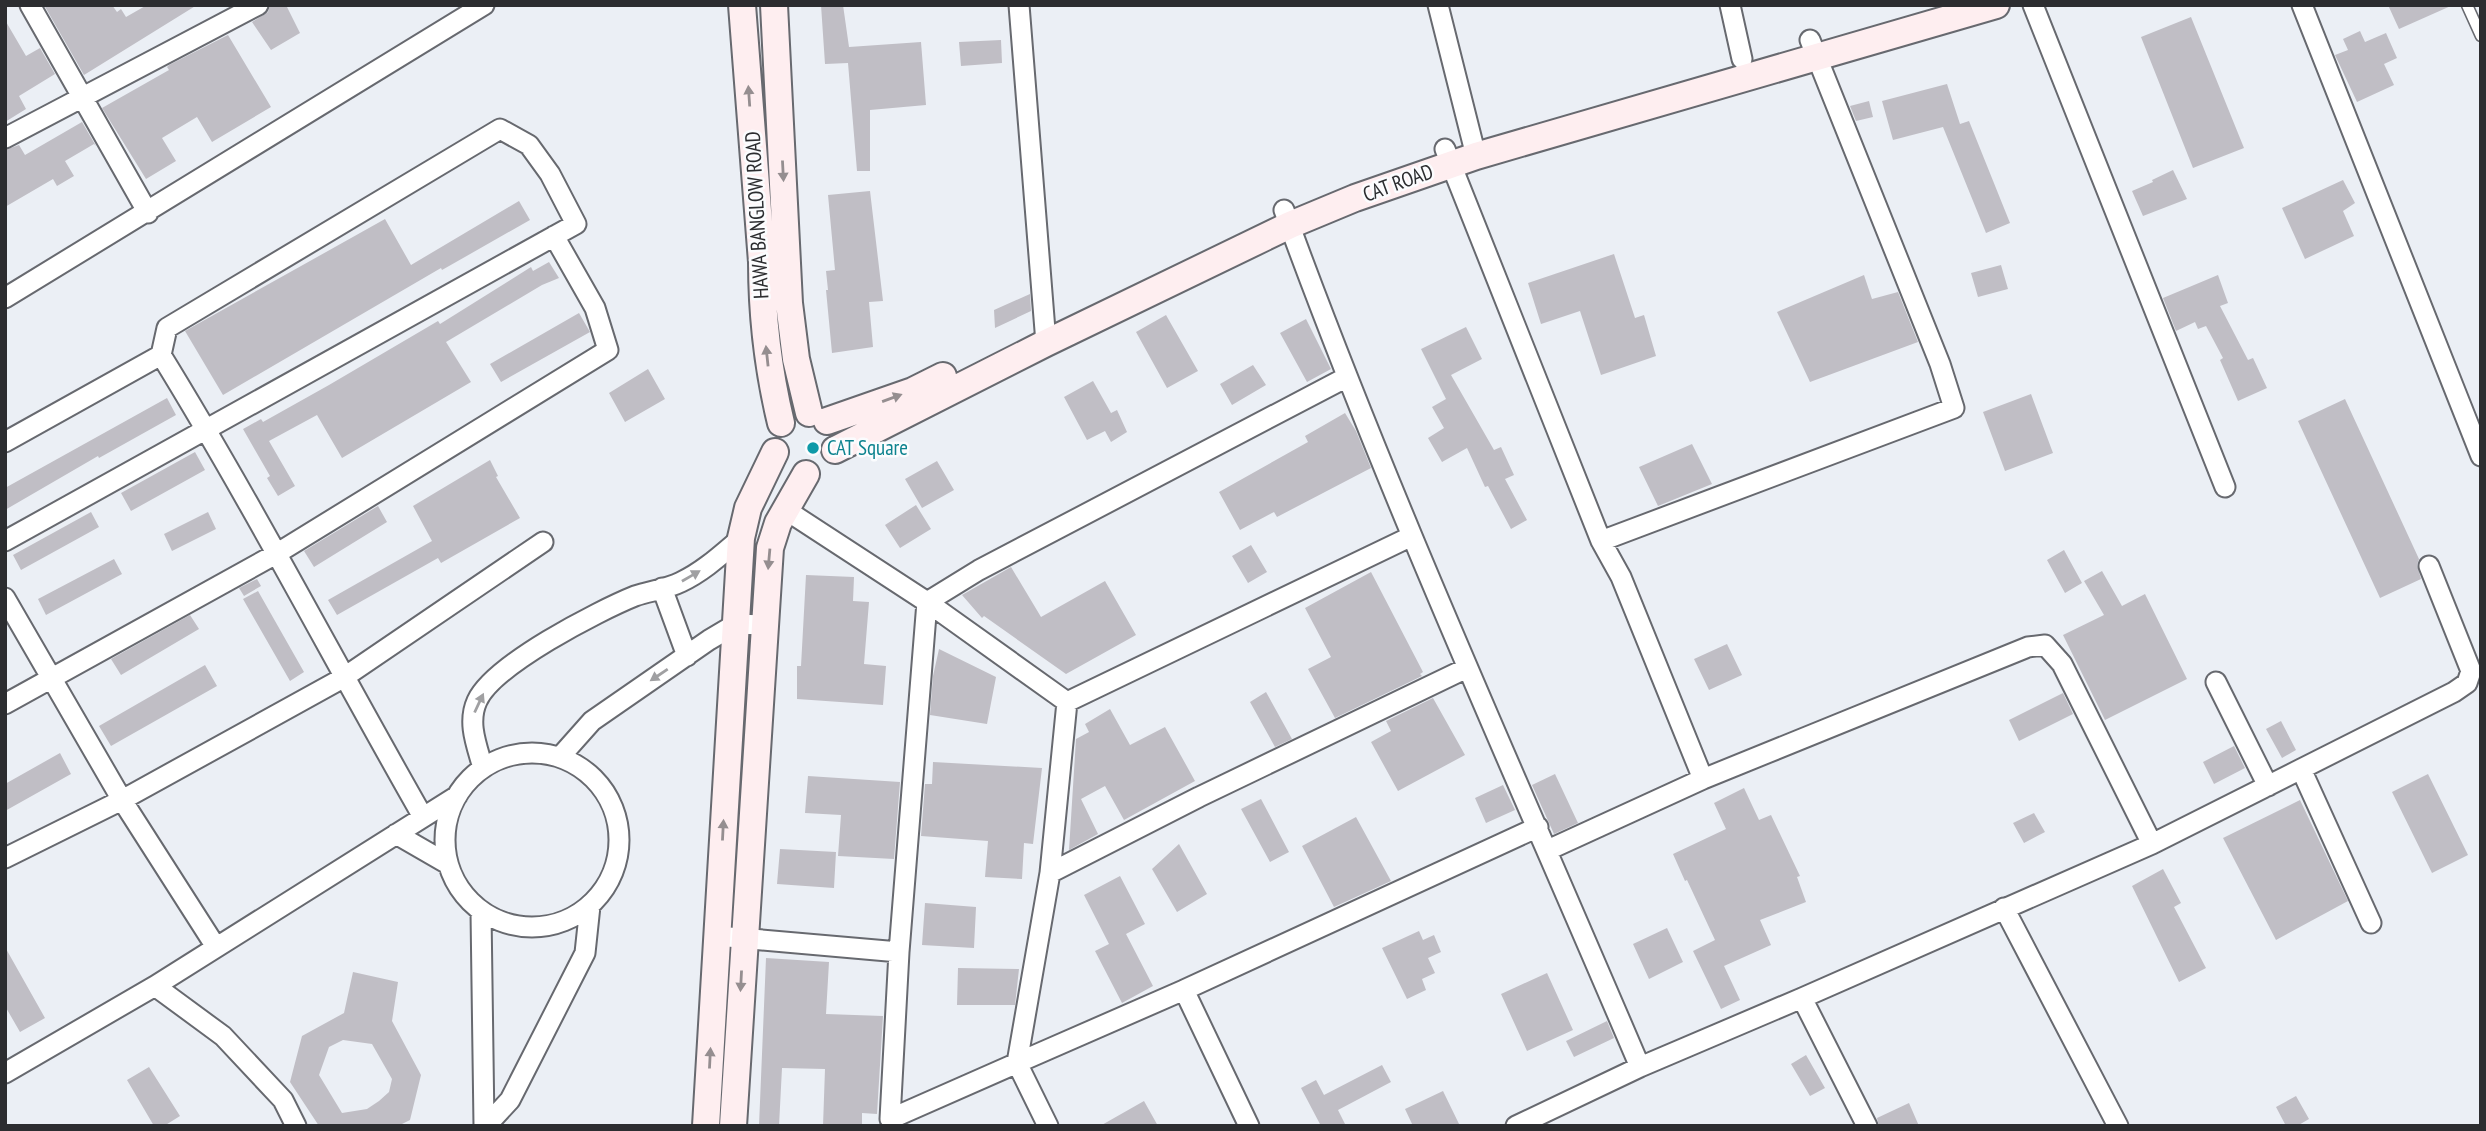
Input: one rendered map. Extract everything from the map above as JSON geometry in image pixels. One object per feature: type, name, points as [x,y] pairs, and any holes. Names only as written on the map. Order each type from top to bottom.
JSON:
[{"type":"street","points":[[30,5],[148,213]]},
{"type":"street","points":[[5,138],[258,5]]},
{"type":"street","points":[[5,298],[148,213],[484,5]]},
{"type":"street","name":"HAWA BANGLOW ROAD","points":[[742,5],[775,262],[789,303],[796,359],[818,417]]},
{"type":"street","name":"HAWA BANGLOW ROAD","points":[[774,5],[775,262],[762,304],[769,373],[781,423]]},
{"type":"street","points":[[1019,5],[1045,334]]},
{"type":"street","points":[[1438,5],[1474,148]]},
{"type":"street","points":[[1730,5],[1742,59]]},
{"type":"street","name":"CAT ROAD","points":[[1474,148],[1813,48],[1930,10],[1996,5]]},
{"type":"street","points":[[2033,5],[2225,487]]},
{"type":"street","points":[[2302,5],[2481,456]]},
{"type":"street","points":[[1601,541],[1954,408],[1940,364],[1813,48]]},
{"type":"street","name":"CAT ROAD","points":[[818,417],[913,391],[1045,334],[1287,218],[1447,157],[1742,59],[1813,48]]},
{"type":"street","points":[[5,541],[207,430],[576,224],[550,174],[529,145],[500,129],[167,328],[161,355],[207,430],[343,678],[423,817]]},
{"type":"street","points":[[1447,157],[1601,541],[1621,578],[1703,779]]},
{"type":"street","points":[[1287,218],[1347,377],[1412,536],[1640,1067]]},
{"type":"street","points":[[5,704],[276,554],[608,350],[595,307],[554,236]]},
{"type":"street","name":"CAT ROAD","points":[[835,450],[1045,334]]},
{"type":"street","points":[[5,442],[161,355]]},
{"type":"street","points":[[927,603],[979,570],[1347,377]]},
{"type":"street","points":[[706,1126],[741,538],[748,508],[775,452],[776,432],[781,423],[789,416],[818,417],[836,440],[835,450],[825,467],[806,474],[786,468],[775,452]]},
{"type":"street","points":[[733,1126],[770,548],[778,523],[806,474]]},
{"type":"street","points":[[786,510],[927,603],[1067,702]]},
{"type":"street","points":[[1067,702],[1412,536]]},
{"type":"street","points":[[483,768],[471,722],[477,699],[499,675],[552,638],[635,597],[679,583],[706,568],[741,538]]},
{"type":"street","points":[[5,858],[122,800],[343,678],[542,542]]},
{"type":"street","points":[[1516,1126],[1640,1067],[2152,844],[2454,692],[2467,683],[2470,671],[2429,566]]},
{"type":"street","points":[[662,588],[687,656]]},
{"type":"street","points":[[5,598],[122,800],[216,947]]},
{"type":"street","points":[[927,603],[886,1124],[1538,827]]},
{"type":"street","points":[[560,757],[592,721],[736,624],[764,625]]},
{"type":"street","points":[[1548,850],[1703,779],[2028,647],[2045,645],[2062,664],[2152,844]]},
{"type":"street","points":[[1050,873],[1199,797],[1467,668]]},
{"type":"street","points":[[2216,682],[2268,786]]},
{"type":"street","points":[[1048,1126],[1017,1063],[1050,873],[1067,702]]},
{"type":"street","points":[[534,752],[560,757],[583,768],[603,787],[615,810],[620,836],[618,862],[607,886],[590,906],[565,921],[536,928],[508,924],[481,912],[460,891],[448,864],[445,834],[448,815],[468,780],[483,768],[507,756],[534,752]]},
{"type":"street","points":[[2301,769],[2371,923]]},
{"type":"street","points":[[5,1073],[155,986],[457,796]]},
{"type":"street","points":[[396,834],[448,864]]},
{"type":"street","points":[[485,1126],[510,1100],[585,953],[590,906]]},
{"type":"street","points":[[2004,908],[2118,1126]]},
{"type":"street","points":[[481,912],[485,1126]]},
{"type":"street","points":[[717,936],[899,952]]},
{"type":"street","points":[[155,986],[223,1035],[284,1100],[296,1126]]},
{"type":"street","points":[[1184,990],[1249,1126]]},
{"type":"street","points":[[1802,998],[1867,1126]]},
{"type":"lane","points":[[2467,5],[2481,36]]},
{"type":"building","points":[[44,5],[112,5],[117,12],[121,9],[126,17],[147,5],[197,5],[84,75]]},
{"type":"building","points":[[270,5],[286,5],[300,33],[271,50],[252,22],[268,12]]},
{"type":"building","points":[[821,5],[843,5],[849,47],[921,42],[926,105],[870,110],[870,171],[857,171],[848,63],[825,64]]},
{"type":"building","points":[[2388,5],[2453,5],[2399,29]]},
{"type":"building","points":[[2191,17],[2244,148],[2193,168],[2141,37]]},
{"type":"building","points":[[5,20],[26,56],[40,48],[55,74],[19,96],[26,109],[5,122]]},
{"type":"building","points":[[2360,31],[2365,42],[2386,33],[2397,58],[2384,64],[2394,85],[2357,102],[2335,55],[2348,50],[2343,39]]},
{"type":"building","points":[[228,35],[271,107],[212,142],[197,117],[162,138],[176,161],[146,179],[102,108],[169,70],[169,65]]},
{"type":"building","points":[[1001,40],[1002,63],[961,66],[959,42]]},
{"type":"building","points":[[1947,84],[1960,124],[1969,121],[2010,223],[1986,233],[1943,127],[1893,140],[1882,101]]},
{"type":"building","points":[[1869,101],[1873,117],[1856,121],[1850,106]]},
{"type":"building","points":[[82,122],[96,146],[94,144],[65,161],[74,176],[57,186],[53,179],[5,207],[5,150],[19,145],[25,155]]},
{"type":"building","points":[[2173,170],[2187,199],[2143,216],[2132,191]]},
{"type":"building","points":[[2343,180],[2355,203],[2343,211],[2354,236],[2305,259],[2282,208]]},
{"type":"building","points":[[870,191],[883,301],[869,302],[873,347],[832,353],[826,271],[835,270],[828,195]]},
{"type":"building","points":[[519,201],[530,220],[442,270],[441,268],[223,395],[185,331],[385,219],[411,265]]},
{"type":"building","points":[[1614,254],[1635,318],[1644,315],[1656,356],[1601,375],[1580,311],[1541,324],[1528,283]]},
{"type":"building","points":[[549,262],[559,278],[542,285],[446,342],[471,382],[342,458],[317,415],[269,441],[295,486],[278,496],[267,478],[270,476],[243,429],[261,419],[263,422],[438,321],[440,324],[531,267],[533,271]]},
{"type":"building","points":[[2001,265],[2008,289],[1978,297],[1971,273]]},
{"type":"building","points":[[1864,275],[1872,299],[1898,292],[1918,342],[1810,382],[1777,312]]},
{"type":"building","points":[[2218,275],[2228,303],[2220,306],[2248,360],[2253,358],[2267,388],[2238,401],[2220,360],[2223,358],[2206,326],[2198,329],[2195,322],[2176,331],[2163,298]]},
{"type":"building","points":[[1030,294],[1031,311],[995,328],[994,310]]},
{"type":"building","points":[[579,313],[590,332],[501,382],[490,364]]},
{"type":"building","points":[[1166,315],[1198,371],[1167,388],[1136,332]]},
{"type":"building","points":[[1306,319],[1331,369],[1307,382],[1280,333]]},
{"type":"building","points":[[1466,327],[1482,359],[1451,375],[1494,450],[1501,447],[1514,475],[1505,479],[1527,520],[1511,529],[1488,486],[1485,487],[1467,448],[1442,462],[1428,438],[1444,428],[1432,407],[1446,399],[1421,349]]},
{"type":"building","points":[[1253,365],[1266,385],[1232,405],[1220,384]]},
{"type":"building","points":[[648,369],[665,399],[625,422],[609,393]]},
{"type":"building","points":[[1093,381],[1111,413],[1117,410],[1127,432],[1111,442],[1105,431],[1087,440],[1064,397]]},
{"type":"building","points":[[2031,394],[2053,453],[2005,471],[1983,412]]},
{"type":"building","points":[[167,398],[176,415],[5,510],[5,488]]},
{"type":"building","points":[[2345,399],[2419,559],[2417,565],[2421,579],[2380,598],[2298,421]]},
{"type":"building","points":[[1345,413],[1356,431],[1371,468],[1277,517],[1274,512],[1240,530],[1219,492],[1308,442],[1305,436]]},
{"type":"building","points":[[1692,444],[1712,484],[1658,506],[1639,467]]},
{"type":"building","points":[[195,452],[205,470],[131,511],[121,493]]},
{"type":"building","points":[[490,460],[498,476],[496,477],[520,518],[441,563],[438,558],[337,615],[328,600],[432,541],[413,506]]},
{"type":"building","points":[[937,461],[954,490],[922,508],[905,479]]},
{"type":"building","points":[[916,505],[931,529],[900,548],[885,525]]},
{"type":"building","points":[[378,506],[387,522],[314,567],[304,551]]},
{"type":"building","points":[[91,512],[99,527],[21,570],[13,555]]},
{"type":"building","points":[[208,512],[216,529],[172,551],[164,534]]},
{"type":"building","points":[[1251,545],[1267,572],[1248,583],[1232,556]]},
{"type":"building","points":[[2064,550],[2082,583],[2065,593],[2047,560]]},
{"type":"building","points":[[114,559],[122,574],[46,615],[38,599]]},
{"type":"building","points":[[1011,567],[1041,617],[1105,581],[1136,635],[1066,674],[984,616],[982,618],[962,595]]},
{"type":"building","points":[[2102,571],[2122,606],[2145,594],[2187,679],[2105,720],[2063,635],[2104,615],[2084,581]]},
{"type":"building","points":[[1371,572],[1423,672],[1420,674],[1422,676],[1335,718],[1308,669],[1331,657],[1305,608]]},
{"type":"building","points":[[806,575],[854,577],[853,601],[869,602],[864,664],[886,666],[883,705],[797,699],[797,666],[801,666]]},
{"type":"building","points":[[257,579],[261,586],[244,596],[239,588]]},
{"type":"building","points":[[258,591],[304,672],[290,681],[243,599]]},
{"type":"building","points":[[190,615],[199,629],[121,675],[111,659]]},
{"type":"building","points":[[1727,644],[1742,675],[1709,690],[1694,659]]},
{"type":"building","points":[[939,649],[996,677],[987,724],[930,715],[933,676]]},
{"type":"building","points":[[205,665],[217,686],[111,746],[99,726]]},
{"type":"building","points":[[1266,692],[1292,739],[1275,747],[1250,702]]},
{"type":"building","points":[[2063,693],[2073,714],[2019,741],[2009,720]]},
{"type":"building","points":[[1433,698],[1465,755],[1398,791],[1371,742],[1391,731],[1386,721]]},
{"type":"building","points":[[1110,709],[1130,745],[1165,727],[1195,781],[1124,820],[1105,786],[1081,799],[1098,834],[1069,850],[1076,739],[1089,732],[1085,724]]},
{"type":"building","points":[[2281,721],[2296,750],[2282,758],[2266,729]]},
{"type":"building","points":[[2234,746],[2245,768],[2214,784],[2203,762]]},
{"type":"building","points":[[60,753],[71,774],[5,811],[5,784]]},
{"type":"building","points":[[933,762],[1042,768],[1033,844],[1024,843],[1022,879],[985,877],[988,841],[921,836],[925,784],[932,784]]},
{"type":"building","points":[[1555,774],[1578,823],[1554,834],[1532,785]]},
{"type":"building","points":[[2428,774],[2468,855],[2432,873],[2392,792]]},
{"type":"building","points":[[808,776],[900,782],[894,859],[838,856],[841,815],[805,813]]},
{"type":"building","points":[[1503,785],[1515,810],[1486,823],[1475,798]]},
{"type":"building","points":[[1744,788],[1759,820],[1771,815],[1800,876],[1797,877],[1806,902],[1760,920],[1771,945],[1724,966],[1740,1000],[1721,1009],[1693,951],[1715,940],[1673,854],[1726,829],[1714,803]]},
{"type":"building","points":[[1261,799],[1289,852],[1270,862],[1241,809]]},
{"type":"building","points":[[2300,800],[2348,901],[2276,940],[2223,838]]},
{"type":"building","points":[[2034,813],[2045,832],[2024,843],[2013,823]]},
{"type":"building","points":[[1356,817],[1391,881],[1334,907],[1302,846]]},
{"type":"building","points":[[1179,844],[1207,894],[1177,912],[1152,869]]},
{"type":"building","points":[[780,849],[836,852],[834,888],[777,884]]},
{"type":"building","points":[[2163,869],[2181,903],[2174,907],[2206,968],[2179,982],[2132,886]]},
{"type":"building","points":[[1120,876],[1145,924],[1126,934],[1153,986],[1122,1003],[1095,951],[1109,944],[1084,895]]},
{"type":"building","points":[[925,903],[976,907],[974,948],[922,945]]},
{"type":"building","points":[[1667,928],[1683,962],[1649,979],[1633,944]]},
{"type":"building","points":[[1419,931],[1423,940],[1434,935],[1441,952],[1428,958],[1435,973],[1422,979],[1426,990],[1407,999],[1382,948]]},
{"type":"building","points":[[5,947],[45,1018],[20,1032],[5,1006]]},
{"type":"building","points":[[766,958],[829,962],[826,1014],[883,1016],[877,1114],[862,1113],[862,1126],[823,1126],[825,1069],[782,1068],[779,1126],[759,1126]]},
{"type":"building","points":[[958,968],[1019,969],[1015,1005],[957,1005]]},
{"type":"building","points":[[353,972],[398,982],[392,1021],[421,1075],[410,1120],[398,1126],[319,1126],[290,1082],[302,1036],[344,1013]],"holes":[[[343,1040],[372,1044],[392,1079],[389,1092],[367,1109],[342,1113],[319,1075],[329,1047]]]},
{"type":"building","points":[[1547,973],[1573,1030],[1527,1051],[1501,994]]},
{"type":"building","points":[[1607,1021],[1614,1038],[1574,1057],[1566,1041]]},
{"type":"building","points":[[1806,1055],[1825,1088],[1810,1096],[1791,1064]]},
{"type":"building","points":[[1382,1065],[1391,1082],[1338,1110],[1346,1126],[1321,1126],[1301,1088],[1316,1080],[1324,1095]]},
{"type":"building","points":[[149,1067],[180,1116],[164,1126],[154,1126],[127,1080]]},
{"type":"building","points":[[1443,1091],[1460,1126],[1413,1126],[1405,1109]]},
{"type":"building","points":[[2296,1096],[2309,1119],[2297,1126],[2286,1126],[2276,1107]]},
{"type":"building","points":[[1144,1101],[1158,1126],[1100,1126]]},
{"type":"building","points":[[1909,1103],[1919,1126],[1879,1126],[1877,1118]]},
{"type":"place","name":"CAT Square","points":[[813,448]]}]
